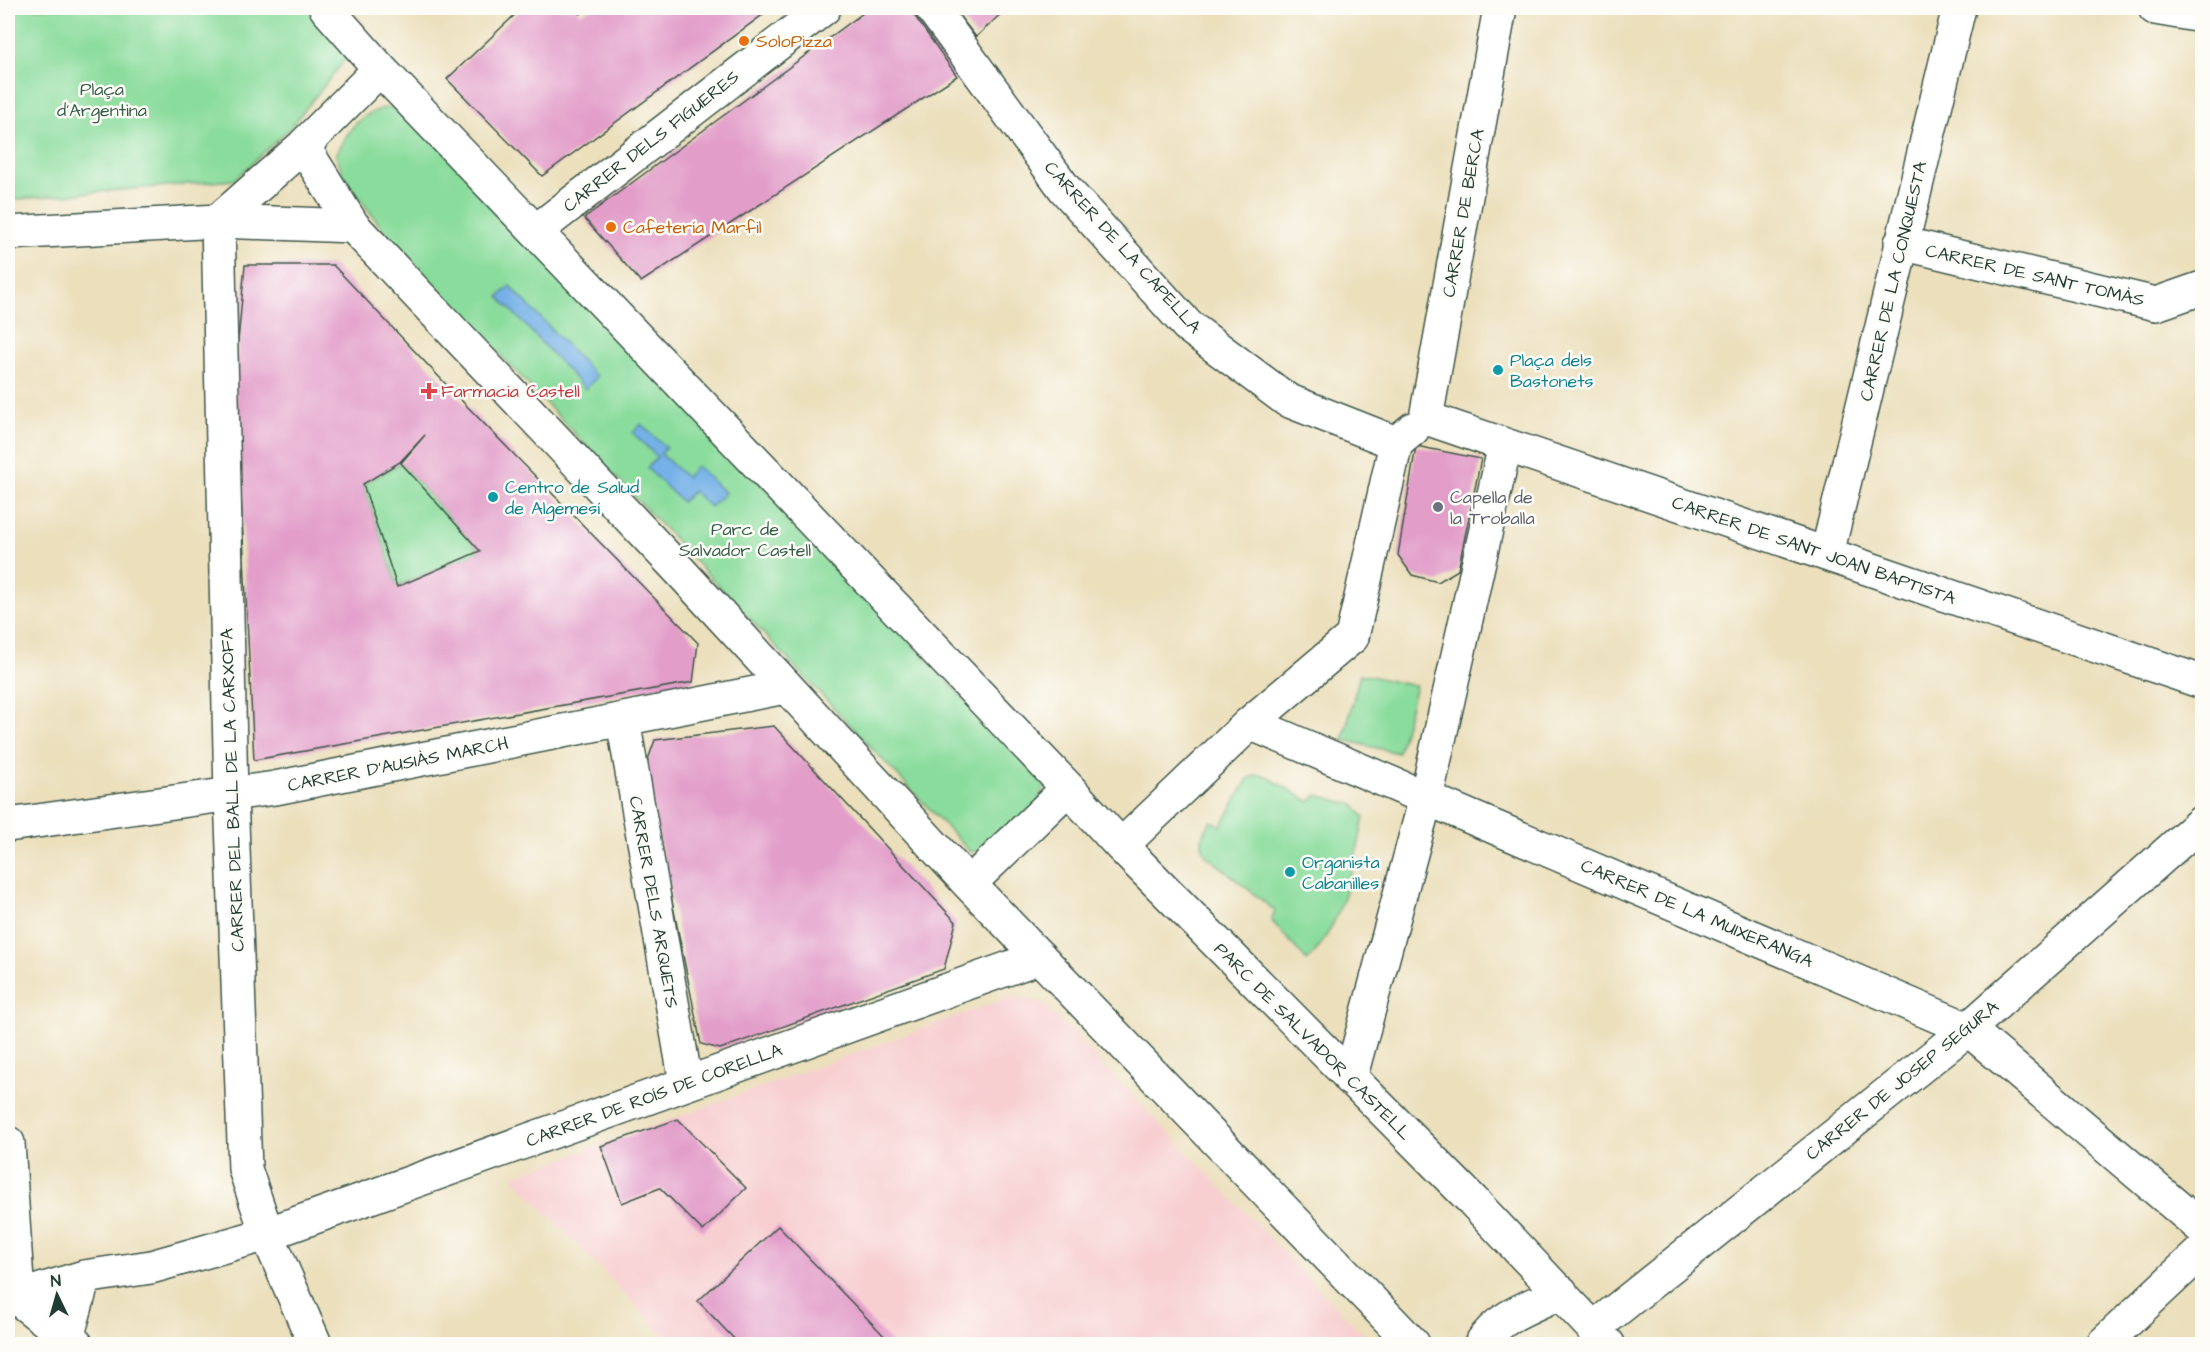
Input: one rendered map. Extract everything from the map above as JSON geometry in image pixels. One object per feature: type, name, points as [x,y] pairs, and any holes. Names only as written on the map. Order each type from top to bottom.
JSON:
[{"type":"street","name":"PARC DE SALVADOR CASTELL","points":[[326,8],[380,69],[1121,846],[1561,1292],[1601,1336]]},
{"type":"street","name":"CARRER DELS FIGUERES","points":[[536,231],[824,8]]},
{"type":"street","name":"CARRER DE LA CAPELLA","points":[[932,8],[1065,189],[1188,326],[1287,399],[1396,443]]},
{"type":"street","name":"CARRER DE BERCA","points":[[1426,418],[1500,8]]},
{"type":"street","name":"CARRER DE LA CONQUESTA","points":[[1827,554],[1959,8]]},
{"type":"street","points":[[2155,8],[2202,16]]},
{"type":"street","points":[[218,221],[303,146],[380,69]]},
{"type":"street","points":[[303,146],[353,226],[679,570],[969,884],[1413,1344]]},
{"type":"street","points":[[8,233],[218,221],[353,226]]},
{"type":"street","name":"CARRER DEL BALL DE LA CARXOFA","points":[[218,221],[231,795],[245,1169],[267,1234],[315,1344]]},
{"type":"street","name":"CARRER DE SANT TOMÀS","points":[[1901,243],[2156,304],[2202,288]]},
{"type":"street","points":[[1121,846],[1250,723],[1352,637],[1396,443],[1426,418]]},
{"type":"street","name":"CARRER DE SANT JOAN BAPTISTA","points":[[1426,418],[2202,682]]},
{"type":"street","points":[[1350,1079],[1426,798],[1506,445]]},
{"type":"street","name":"CARRER D'AUSIÀS MARCH","points":[[8,825],[231,795],[785,687]]},
{"type":"street","name":"CARRER DELS ARQUETS","points":[[623,720],[686,1083]]},
{"type":"street","name":"CARRER DE LA MUIXERANGA","points":[[1250,723],[1968,1029],[2202,1228]]},
{"type":"street","points":[[969,884],[1068,788]]},
{"type":"street","name":"CARRER DE JOSEP SEGURA","points":[[1601,1336],[1968,1029],[2202,822]]},
{"type":"street","name":"CARRER DE ROÍS DE CORELLA","points":[[13,1294],[84,1277],[151,1268],[267,1234],[1040,957]]},
{"type":"street","points":[[8,1143],[13,1294],[71,1341],[84,1277]]},
{"type":"street","points":[[2103,1344],[2202,1251]]},
{"type":"street","points":[[1481,1344],[1493,1328],[1512,1315],[1561,1292]]},
{"type":"shaded area","points":[[1013,996],[1043,1003],[1372,1344],[673,1344],[512,1177]]},
{"type":"green space","name":"Plaça d'Argentina","points":[[8,8],[310,8],[352,51],[290,128],[234,180],[8,200]]},
{"type":"green space","name":"Parc de Salvador Castell","points":[[388,107],[407,110],[1045,784],[1038,803],[987,849],[970,852],[387,235],[344,177],[336,155],[350,130],[362,118]]},
{"type":"green space","points":[[401,463],[480,551],[397,586],[363,484]]},
{"type":"green space","points":[[1360,674],[1416,686],[1398,753],[1343,740]]},
{"type":"green space","points":[[1256,775],[1264,775],[1310,802],[1317,795],[1354,805],[1364,817],[1351,874],[1338,912],[1319,947],[1307,961],[1271,920],[1275,911],[1206,855],[1202,845],[1204,834],[1211,821],[1221,826],[1248,779]]},
{"type":"water","points":[[510,286],[597,377],[585,389],[499,297]]},
{"type":"water","points":[[641,424],[666,448],[661,454],[686,477],[697,466],[725,493],[710,507],[693,491],[682,502],[647,468],[657,457],[633,433]]},
{"type":"building","points":[[522,8],[576,8],[580,14],[590,8],[772,8],[542,176],[447,79]]},
{"type":"building","points":[[870,8],[909,8],[957,76],[641,282],[584,218]]},
{"type":"building","points":[[953,8],[1007,8],[976,37]]},
{"type":"building","points":[[245,265],[333,265],[698,643],[693,682],[254,760],[235,374]],"holes":[[[425,435],[401,463],[480,551],[397,587],[363,484],[400,462]]]},
{"type":"building","name":"Capella de la Troballa","points":[[1416,446],[1481,459],[1458,570],[1438,582],[1412,575],[1398,555]]},
{"type":"building","points":[[774,726],[956,922],[944,969],[720,1049],[701,1044],[645,768],[655,740]]},
{"type":"building","points":[[678,1119],[746,1188],[703,1231],[660,1188],[622,1203],[601,1146]]},
{"type":"building","points":[[778,1226],[892,1344],[739,1344],[698,1301]]},
{"type":"place","name":"SoloPizza","points":[[744,41]]},
{"type":"place","name":"Cafetería Marfil","points":[[611,227]]},
{"type":"place","name":"Plaça dels Bastonets","points":[[1498,370]]},
{"type":"place","name":"Farmacia Castell","points":[[429,391]]},
{"type":"place","name":"Centro de Salud de Algemesí","points":[[493,497]]},
{"type":"place","name":"Capella de la Troballa","points":[[1438,507]]},
{"type":"place","name":"Organista Cabanilles","points":[[1290,872]]}]
